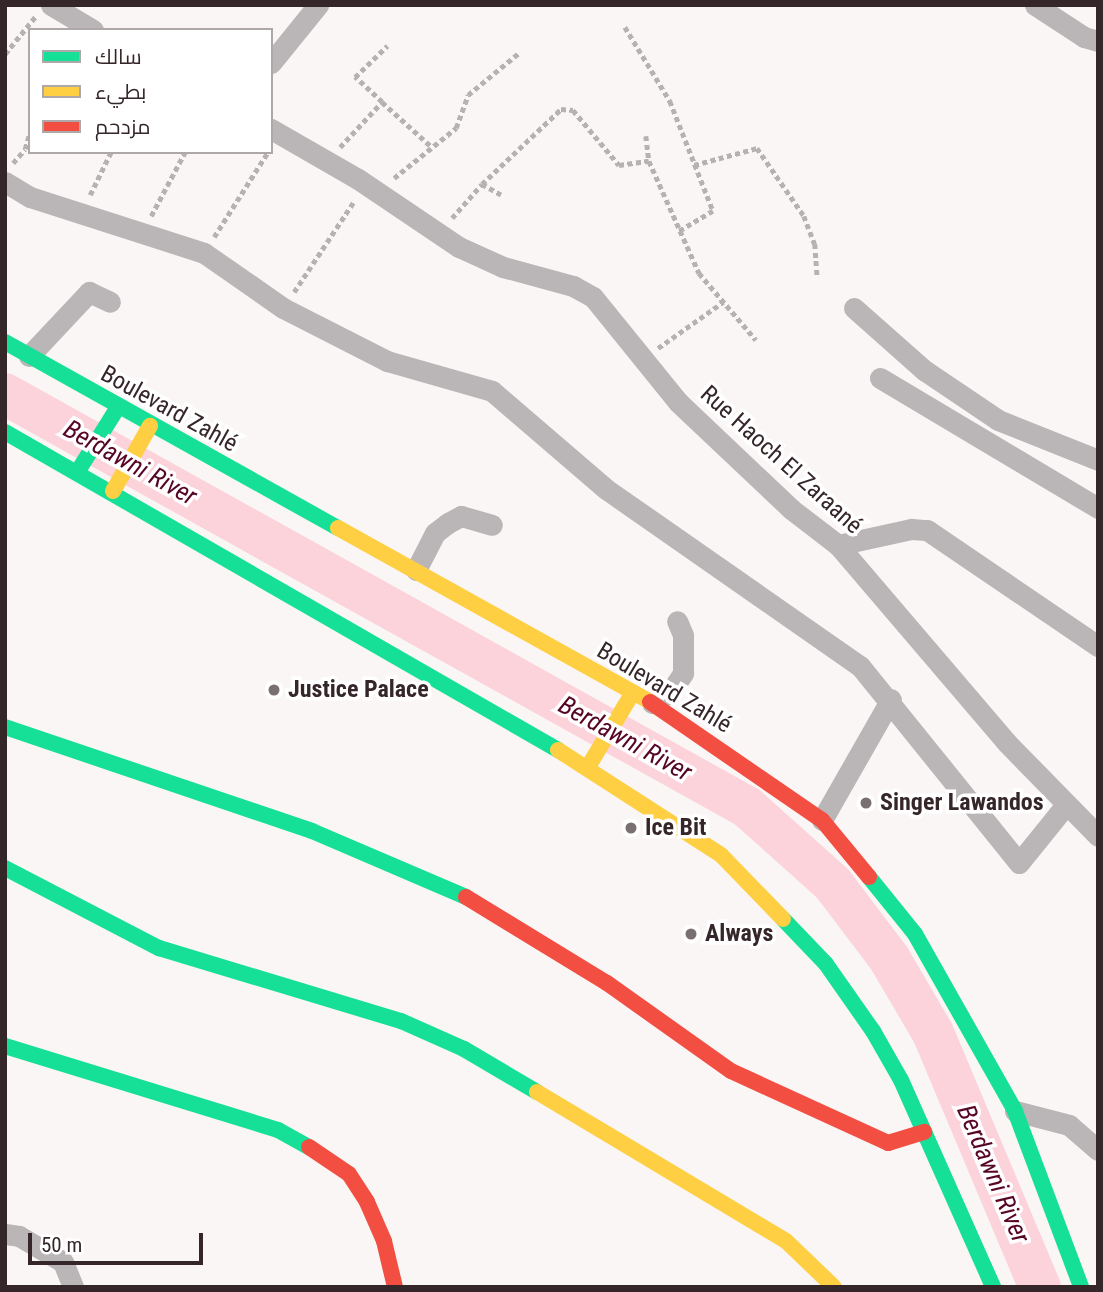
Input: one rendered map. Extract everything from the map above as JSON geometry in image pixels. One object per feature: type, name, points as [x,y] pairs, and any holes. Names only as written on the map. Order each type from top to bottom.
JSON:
[{"type":"main road","name":"Boulevard Zahlé","points":[[5,342],[150,426],[416,570],[652,703],[822,820],[915,934],[1015,1111],[1081,1287]]},
{"type":"main road","points":[[78,471],[118,407]]},
{"type":"main road","points":[[113,491],[150,426]]},
{"type":"main road","points":[[5,432],[113,491],[588,767],[722,855],[775,906],[826,964],[873,1031],[923,1132],[993,1287]]},
{"type":"main road","points":[[588,767],[632,694]]},
{"type":"main road","points":[[5,727],[312,831],[478,902],[607,984],[731,1071],[888,1143],[923,1132]]},
{"type":"main road","points":[[5,868],[159,948],[401,1021],[464,1049],[786,1241],[834,1287]]},
{"type":"main road","points":[[5,1046],[278,1130],[310,1148],[349,1174],[367,1202],[384,1241],[395,1287]]},
{"type":"street","points":[[273,61],[318,5]]},
{"type":"street","points":[[1035,5],[1084,37],[1098,41]]},
{"type":"street","points":[[44,10],[88,28]]},
{"type":"street","name":"Rue Haoch El Zaraané","points":[[273,130],[371,188],[440,236],[503,267],[546,276],[583,291],[711,434],[791,509],[838,545],[1065,806],[1098,836]]},
{"type":"street","points":[[5,182],[30,197],[80,215],[204,253],[283,308],[387,361],[492,391],[606,489],[860,666],[891,699],[1019,863],[1065,806]]},
{"type":"street","points":[[29,356],[89,292],[110,302]]},
{"type":"street","points":[[854,308],[924,370],[998,420],[1098,460]]},
{"type":"street","points":[[880,378],[1098,508]]},
{"type":"street","points":[[416,570],[435,533],[448,523],[461,516],[492,525]]},
{"type":"street","points":[[838,545],[911,529],[928,530],[1098,646]]},
{"type":"street","points":[[652,703],[671,691],[683,673],[683,635],[677,621]]},
{"type":"street","points":[[822,820],[891,699]]},
{"type":"street","points":[[1015,1111],[1069,1125],[1098,1150]]},
{"type":"street","points":[[5,1234],[19,1236],[63,1262],[73,1287]]},
{"type":"path","points":[[28,28],[44,10]]},
{"type":"path","points":[[625,27],[670,101],[713,211],[680,231]]},
{"type":"path","points":[[5,54],[28,28]]},
{"type":"path","points":[[387,46],[355,77],[432,147]]},
{"type":"path","points":[[283,308],[371,188],[456,128],[468,95],[520,52]]},
{"type":"path","points":[[326,161],[382,102]]},
{"type":"path","points":[[440,236],[465,200],[561,109],[573,110],[619,164],[649,162]]},
{"type":"path","points":[[646,136],[649,162],[699,273],[756,340]]},
{"type":"path","points":[[5,172],[25,149],[28,139]]},
{"type":"path","points":[[694,164],[757,148],[804,216],[816,244],[817,275]]},
{"type":"path","points":[[80,215],[110,154]]},
{"type":"path","points":[[142,232],[184,154]]},
{"type":"path","points":[[204,253],[267,154]]},
{"type":"path","points":[[482,184],[504,196]]},
{"type":"path","points":[[644,358],[723,302]]},
{"type":"waterway","name":"Berdawni River","points":[[5,394],[747,807],[833,884],[889,958],[933,1033],[1040,1287]]},
{"type":"traffic: fast","points":[[5,342],[338,528]]},
{"type":"traffic: fast","points":[[78,471],[118,407]]},
{"type":"traffic: fast","points":[[5,432],[558,750]]},
{"type":"traffic: fast","points":[[5,727],[312,831],[466,897]]},
{"type":"traffic: fast","points":[[5,868],[159,948],[401,1021],[464,1049],[537,1092]]},
{"type":"traffic: fast","points":[[869,877],[915,934],[1015,1111],[1081,1287]]},
{"type":"traffic: fast","points":[[783,919],[826,964],[873,1031],[901,1080],[993,1287]]},
{"type":"traffic: fast","points":[[5,1046],[278,1130],[309,1147]]},
{"type":"traffic: slow","points":[[113,491],[150,426]]},
{"type":"traffic: slow","points":[[338,528],[650,702]]},
{"type":"traffic: slow","points":[[588,767],[632,694]]},
{"type":"traffic: slow","points":[[558,750],[721,855],[783,919]]},
{"type":"traffic: slow","points":[[537,1092],[786,1241],[834,1287]]},
{"type":"traffic: jam","points":[[650,702],[822,820],[869,877]]},
{"type":"traffic: jam","points":[[466,897],[607,983],[731,1071],[888,1143],[924,1132]]},
{"type":"traffic: jam","points":[[309,1147],[349,1174],[367,1202],[384,1241],[395,1287]]},
{"type":"place","name":"Justice Palace","points":[[274,690]]},
{"type":"place","name":"Singer Lawandos","points":[[866,803]]},
{"type":"place","name":"Ice Bit","points":[[631,828]]},
{"type":"place","name":"Always","points":[[691,934]]}]
